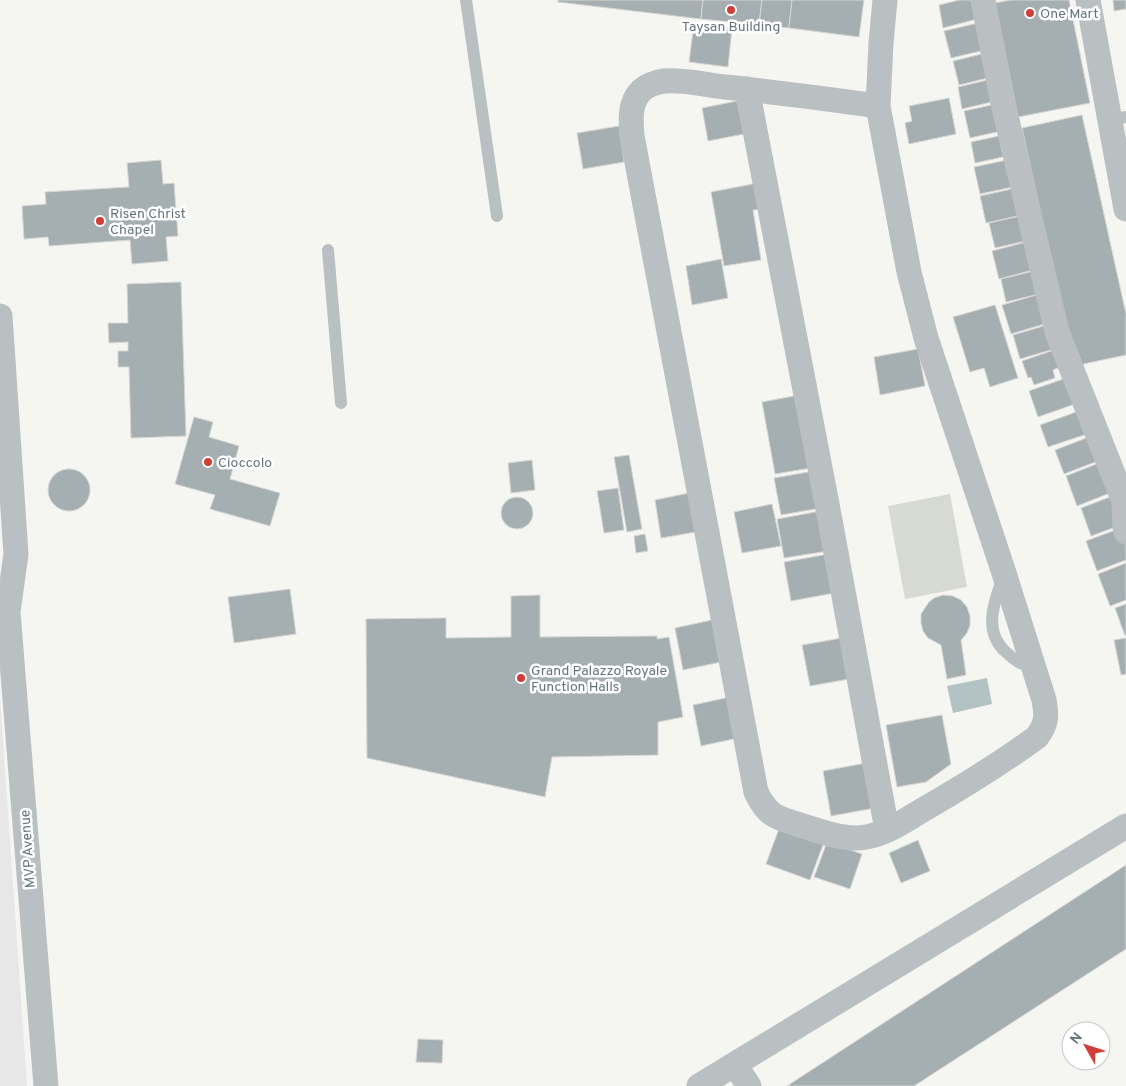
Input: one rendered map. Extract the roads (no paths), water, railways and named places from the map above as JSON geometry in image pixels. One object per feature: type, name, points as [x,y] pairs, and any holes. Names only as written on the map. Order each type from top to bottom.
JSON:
[{"type":"street","points":[[878,106],[747,89],[663,81],[651,85],[640,92],[634,101],[631,115],[632,136],[756,792],[762,805],[771,815],[850,838],[866,837],[887,830],[956,791],[1037,737],[1045,726],[1046,712],[1034,666],[926,338],[910,272],[878,106],[881,43],[886,0]]},
{"type":"street","points":[[983,0],[1002,99],[1056,332],[1123,499],[1126,509],[1124,519],[1126,532]]},
{"type":"street","points":[[1088,0],[1118,119],[1126,209]]},
{"type":"street","points":[[747,89],[827,504],[887,830]]},
{"type":"street","name":"MVP Avenue","points":[[0,316],[8,554],[5,598],[46,1086]]},
{"type":"street","points":[[699,1086],[1126,826]]},
{"type":"street","points":[[734,1065],[749,1086]]},
{"type":"lane","points":[[466,0],[497,216]]},
{"type":"lane","points":[[328,250],[341,403]]},
{"type":"place","name":"Taysan Building","points":[[731,10]]},
{"type":"place","name":"One Mart","points":[[1030,13]]},
{"type":"place","name":"Risen Christ Chapel","points":[[100,221]]},
{"type":"place","name":"Cioccolo","points":[[208,462]]},
{"type":"place","name":"Grand Palazzo Royale Function Halls","points":[[521,678]]}]
